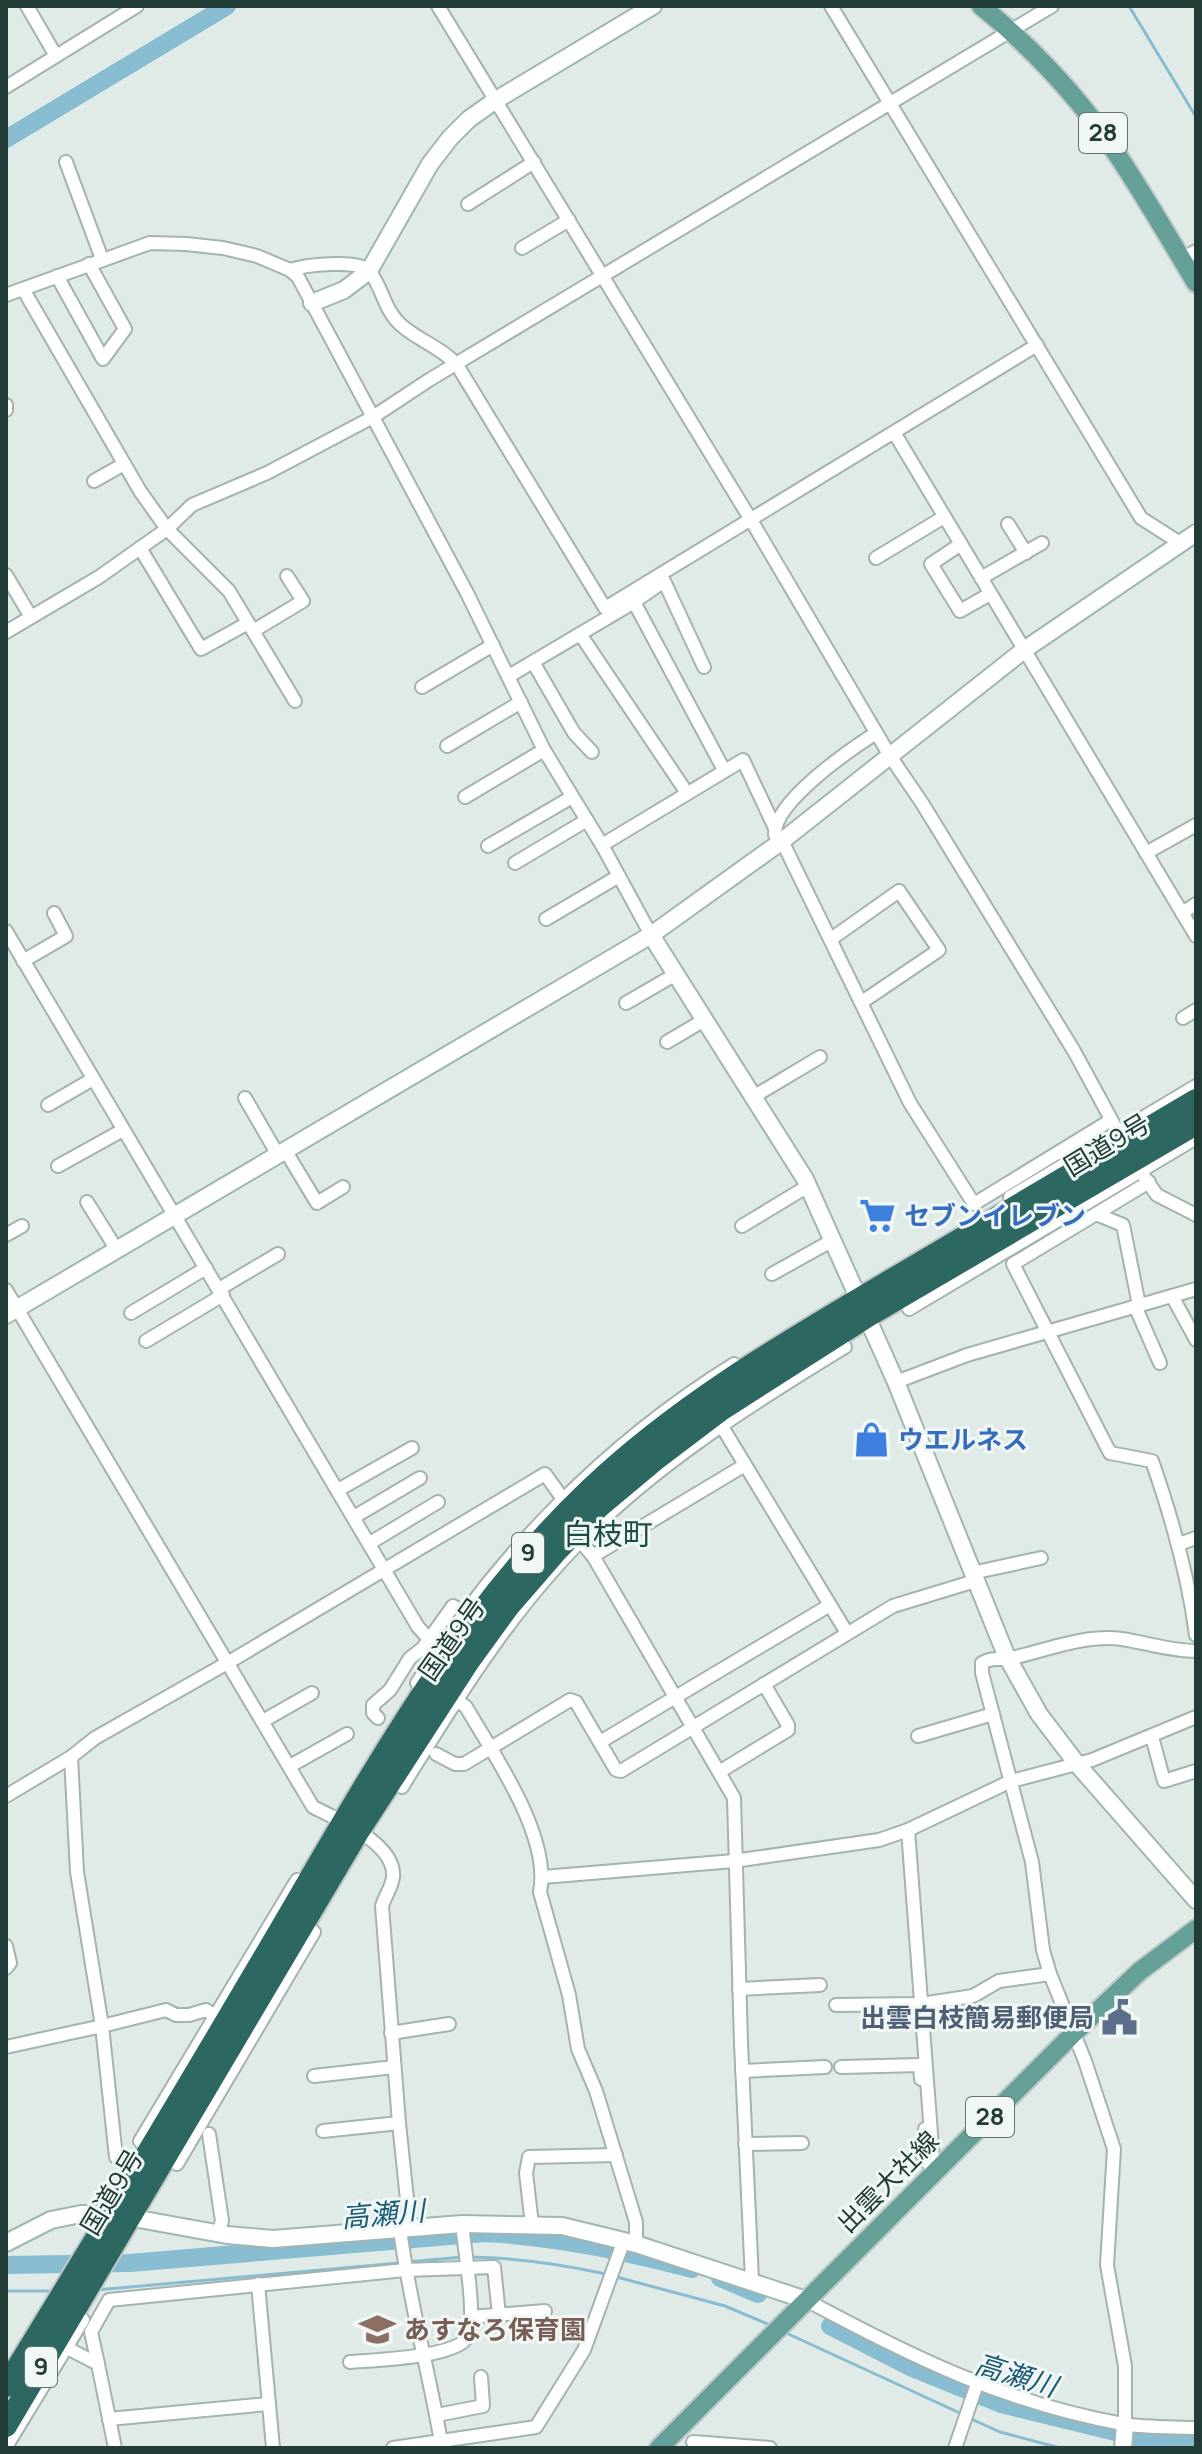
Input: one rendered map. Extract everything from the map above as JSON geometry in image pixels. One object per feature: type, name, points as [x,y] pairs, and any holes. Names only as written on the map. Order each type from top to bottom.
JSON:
[{"type":"highway","name":"国道9号","points":[[189,2101],[265,1945],[351,1827],[430,1732],[494,1635],[555,1553],[600,1506],[631,1487],[721,1410],[804,1365],[922,1256],[1048,1180],[1196,1100]]},
{"type":"highway","name":"国道9号","points":[[6,2426],[70,2324],[106,2238],[189,2101],[308,1936],[351,1827],[359,1784],[454,1646],[498,1587],[544,1535],[648,1438],[746,1362],[864,1307],[988,1256],[1099,1189],[1196,1124]]},
{"type":"highway","name":"国道9号","points":[[6,2386],[32,2331],[70,2324]]},
{"type":"main road","name":"28","points":[[981,6],[1012,31],[1042,62],[1106,138],[1189,255],[1196,283]]},
{"type":"main road","name":"出雲大社線","points":[[659,2448],[1074,2033],[1140,1971],[1196,1929]]},
{"type":"street","points":[[27,6],[56,56]]},
{"type":"street","points":[[6,87],[137,6]]},
{"type":"street","points":[[438,6],[751,520],[876,733],[1046,1005],[1118,1132]]},
{"type":"street","points":[[312,303],[344,290],[369,271],[436,155],[469,119],[653,6]]},
{"type":"street","points":[[831,6],[1141,518],[1191,538]]},
{"type":"street","points":[[6,632],[99,577],[167,529],[192,505],[267,473],[373,417],[1052,6]]},
{"type":"street","points":[[66,162],[102,259]]},
{"type":"street","points":[[468,204],[534,162]]},
{"type":"street","points":[[522,248],[569,220]]},
{"type":"street","points":[[6,295],[150,243],[186,244],[257,256],[290,270],[298,277],[493,645],[544,750],[602,845],[651,935],[808,1186],[896,1382],[1008,1659],[1039,1714],[1077,1764],[1196,1900]]},
{"type":"street","points":[[57,276],[103,359],[125,329],[89,264]]},
{"type":"street","points":[[290,270],[301,266],[358,264],[369,271],[386,308],[398,323],[417,338],[446,353],[457,365],[605,608],[660,579],[1037,345]]},
{"type":"street","points":[[23,289],[124,464],[167,529],[229,591],[295,701]]},
{"type":"street","points":[[895,434],[1196,936]]},
{"type":"street","points":[[94,481],[124,464]]},
{"type":"street","points":[[876,558],[944,517]]},
{"type":"street","points":[[1008,524],[1026,553]]},
{"type":"street","points":[[12,1312],[651,935],[779,834],[890,756],[1024,650],[1191,538]]},
{"type":"street","points":[[981,578],[1042,543]]},
{"type":"street","points":[[961,544],[931,564],[960,611],[990,594]]},
{"type":"street","points":[[140,548],[201,649],[303,601],[287,576]]},
{"type":"street","points":[[6,575],[31,617]]},
{"type":"street","points":[[509,676],[634,602],[660,579]]},
{"type":"street","points":[[660,579],[664,581],[704,667]]},
{"type":"street","points":[[634,602],[724,770]]},
{"type":"street","points":[[580,634],[687,793]]},
{"type":"street","points":[[422,687],[493,645]]},
{"type":"street","points":[[533,662],[574,733],[592,752]]},
{"type":"street","points":[[447,746],[521,702]]},
{"type":"street","points":[[779,834],[813,778],[876,733]]},
{"type":"street","points":[[465,797],[544,750]]},
{"type":"street","points":[[602,845],[743,760],[910,1103],[974,1204],[1111,1120]]},
{"type":"street","points":[[488,846],[572,797]]},
{"type":"street","points":[[515,863],[587,820]]},
{"type":"street","points":[[1146,853],[1196,825]]},
{"type":"street","points":[[546,919],[619,876]]},
{"type":"street","points":[[831,939],[899,891],[939,950],[862,1002]]},
{"type":"street","points":[[1182,913],[1196,904]]},
{"type":"street","points":[[23,961],[66,936],[54,913]]},
{"type":"street","points":[[8,938],[418,1627],[429,1639]]},
{"type":"street","points":[[626,1003],[676,974]]},
{"type":"street","points":[[1183,1018],[1196,1010]]},
{"type":"street","points":[[667,1042],[704,1020]]},
{"type":"street","points":[[753,1097],[820,1057]]},
{"type":"street","points":[[48,1105],[93,1079]]},
{"type":"street","points":[[1048,1180],[1118,1132],[1196,1086]]},
{"type":"street","points":[[245,1098],[317,1203],[343,1187]]},
{"type":"street","points":[[58,1166],[123,1130]]},
{"type":"street","points":[[1196,1138],[1096,1214],[1013,1264],[1110,1453],[1152,1461],[1179,1544],[1190,1589],[1196,1635]]},
{"type":"street","points":[[1099,1189],[1145,1177]]},
{"type":"street","points":[[1145,1177],[1157,1195],[1196,1215]]},
{"type":"street","points":[[742,1226],[808,1186]]},
{"type":"street","points":[[87,1202],[117,1250]]},
{"type":"street","points":[[1096,1214],[1123,1225],[1137,1306],[1160,1363]]},
{"type":"street","points":[[6,1235],[22,1226]]},
{"type":"street","points":[[772,1274],[833,1240]]},
{"type":"street","points":[[146,1341],[278,1254]]},
{"type":"street","points":[[887,1271],[922,1256]]},
{"type":"street","points":[[909,1309],[988,1256]]},
{"type":"street","points":[[131,1313],[206,1268]]},
{"type":"street","points":[[896,1382],[967,1355],[1196,1289]]},
{"type":"street","points":[[6,1290],[12,1312],[229,1662],[313,1807],[351,1827],[385,1851],[392,1861],[392,1885],[382,1906],[399,2123],[405,2270],[442,2445]]},
{"type":"street","points":[[1172,1296],[1196,1340]]},
{"type":"street","points":[[359,1784],[432,1660],[533,1529],[588,1474],[647,1425],[706,1381],[746,1362],[815,1314]]},
{"type":"street","points":[[402,1787],[430,1732],[457,1700],[494,1635],[631,1487],[804,1365],[845,1347]]},
{"type":"street","points":[[721,1425],[847,1633]]},
{"type":"street","points":[[338,1490],[412,1448]]},
{"type":"street","points":[[593,1556],[745,1465]]},
{"type":"street","points":[[6,1796],[71,1757],[95,1738],[545,1474],[563,1499]]},
{"type":"street","points":[[354,1517],[420,1478]]},
{"type":"street","points":[[370,1543],[438,1502]]},
{"type":"street","points":[[1179,1544],[1196,1538]]},
{"type":"street","points":[[581,1542],[593,1556],[734,1798],[752,2280]]},
{"type":"street","points":[[436,1754],[455,1764],[464,1764],[570,1700],[576,1702],[616,1770],[621,1771],[893,1606],[974,1577],[1041,1558]]},
{"type":"street","points":[[600,1742],[830,1605]]},
{"type":"street","points":[[378,1718],[373,1713],[373,1705],[390,1690],[410,1658],[423,1648],[453,1606],[466,1613]]},
{"type":"street","points":[[1123,2448],[1125,2366],[1107,2265],[1114,2149],[1043,1950],[1032,1862],[982,1663],[994,1657],[1008,1659],[1076,1642],[1119,1639],[1196,1651]]},
{"type":"street","points":[[719,1772],[788,1730],[764,1684]]},
{"type":"street","points":[[263,1721],[312,1693]]},
{"type":"street","points":[[393,2448],[442,2445],[536,2427],[584,2350],[636,2222],[596,2091],[578,2049],[569,1995],[540,1892],[543,1877],[536,1844],[516,1791],[466,1707],[457,1700]]},
{"type":"street","points":[[918,1736],[993,1714]]},
{"type":"street","points":[[543,1877],[734,1861],[879,1840],[908,1830],[1011,1781],[1077,1764],[1152,1737],[1196,1717]]},
{"type":"street","points":[[290,1766],[347,1734]]},
{"type":"street","points":[[1152,1737],[1164,1781],[1196,1771]]},
{"type":"street","points":[[71,1757],[77,1872],[102,2026],[116,2157]]},
{"type":"street","points":[[908,1830],[934,2173]]},
{"type":"street","points":[[140,2141],[215,2016],[265,1945],[315,1850]]},
{"type":"street","points":[[177,2164],[308,1936]]},
{"type":"street","points":[[6,1946],[10,1963],[6,1968]]},
{"type":"street","points":[[836,2005],[921,2004],[973,1996],[999,1981],[1050,1974]]},
{"type":"street","points":[[739,1989],[820,1985]]},
{"type":"street","points":[[6,2047],[166,2010],[176,2015],[189,2015],[206,2010],[215,2016]]},
{"type":"street","points":[[391,2033],[449,2024]]},
{"type":"street","points":[[841,2067],[920,2065],[926,2138],[922,2155],[934,2173]]},
{"type":"street","points":[[314,2076],[394,2067]]},
{"type":"street","points":[[742,2071],[825,2067]]},
{"type":"street","points":[[180,2074],[189,2101],[219,2092]]},
{"type":"street","points":[[323,2131],[399,2123]]},
{"type":"street","points":[[209,2134],[222,2221],[218,2233]]},
{"type":"street","points":[[745,2144],[802,2143]]},
{"type":"street","points":[[532,2225],[526,2173],[529,2157],[616,2155]]},
{"type":"street","points":[[6,2243],[51,2220],[81,2214],[120,2215],[218,2233],[273,2239],[462,2224],[562,2226],[630,2242],[806,2300],[899,2350],[977,2384],[1045,2406],[1125,2425],[1196,2428]]},
{"type":"street","points":[[350,2362],[458,2347],[468,2336],[471,2317],[462,2224]]},
{"type":"street","points":[[115,2448],[91,2332],[109,2300],[405,2270],[494,2267],[499,2315]]},
{"type":"street","points":[[258,2284],[273,2448]]},
{"type":"street","points":[[471,2317],[545,2311]]},
{"type":"street","points":[[6,2447],[70,2324],[98,2364]]},
{"type":"street","points":[[6,2366],[32,2331]]},
{"type":"street","points":[[437,2415],[483,2406],[481,2377]]},
{"type":"street","points":[[955,2448],[977,2384]]},
{"type":"street","points":[[109,2419],[268,2404]]},
{"type":"street","points":[[693,2442],[770,2448]]},
{"type":"waterway","points":[[6,139],[227,6]]},
{"type":"waterway","points":[[1129,6],[1196,117]]},
{"type":"waterway","name":"高瀬川","points":[[6,2265],[130,2263],[485,2233],[589,2246],[692,2269]]},
{"type":"waterway","points":[[407,2262],[463,2257]]},
{"type":"waterway","points":[[471,2257],[538,2262],[606,2274]]},
{"type":"waterway","points":[[96,2290],[399,2263]]},
{"type":"waterway","points":[[613,2276],[725,2306],[770,2325]]},
{"type":"waterway","name":"高瀬川","points":[[720,2278],[758,2294]]},
{"type":"waterway","points":[[6,2291],[53,2291]]},
{"type":"waterway","name":"高瀬川","points":[[830,2326],[912,2368],[1001,2404],[1136,2437],[1196,2438]]},
{"type":"waterway","points":[[784,2332],[962,2414]]},
{"type":"waterway","points":[[969,2418],[1000,2432],[1060,2448]]},
{"type":"place","name":"セブンイレブン","points":[[878,1216]]},
{"type":"place","name":"ウエルネス","points":[[872,1440]]},
{"type":"place","name":"出雲白枝簡易郵便局","points":[[1120,2018]]},
{"type":"place","name":"あすなろ保育園","points":[[378,2330]]},
{"type":"district","name":"白枝町","points":[[608,1535]]}]
